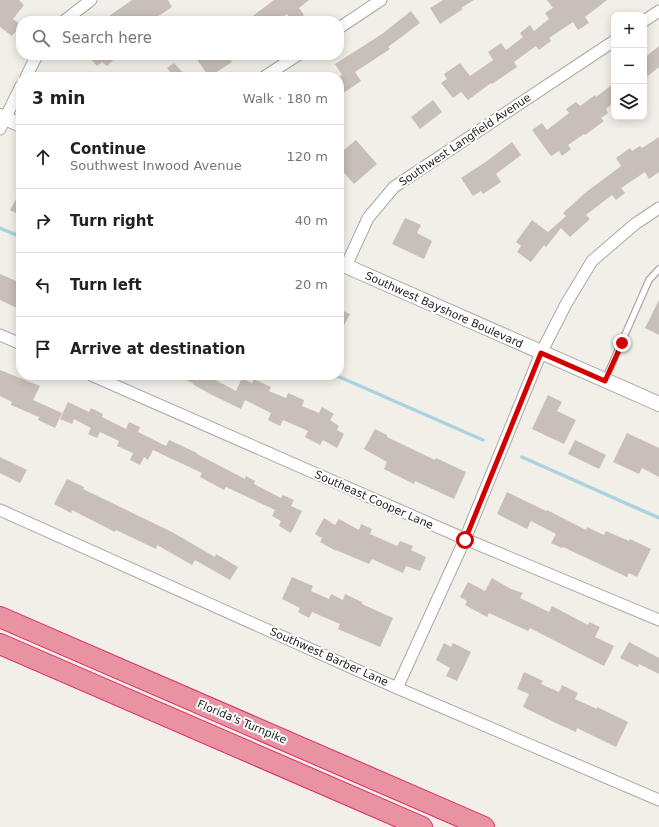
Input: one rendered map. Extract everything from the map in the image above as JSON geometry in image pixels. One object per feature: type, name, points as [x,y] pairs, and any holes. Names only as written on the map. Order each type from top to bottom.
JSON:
[{"type":"highway","name":"Florida's Turnpike","points":[[0,617],[324,771],[422,827]]},
{"type":"highway","name":"Florida's Turnpike","points":[[0,644],[324,771],[484,827]]},
{"type":"street","points":[[70,16],[91,0]]},
{"type":"street","points":[[344,25],[381,0]]},
{"type":"street","points":[[647,19],[659,11]]},
{"type":"street","name":"Southwest Langfield Avenue","points":[[344,261],[368,218],[394,187],[611,43]]},
{"type":"street","points":[[28,72],[34,60]]},
{"type":"street","points":[[272,72],[290,60]]},
{"type":"street","points":[[16,95],[2,121],[16,124]]},
{"type":"street","points":[[397,688],[465,540],[541,353],[566,304],[592,260],[635,224],[659,208]]},
{"type":"street","name":"Southwest Bayshore Boulevard","points":[[344,266],[659,404]]},
{"type":"street","points":[[0,335],[16,342]]},
{"type":"street","name":"Southeast Cooper Lane","points":[[102,380],[465,540],[659,620]]},
{"type":"street","name":"Southwest Barber Lane","points":[[0,510],[397,688],[659,800]]},
{"type":"lane","points":[[605,381],[649,280],[659,269]]},
{"type":"building","points":[[0,0],[19,0],[24,5],[13,19],[16,21],[16,31],[12,36],[0,27]]},
{"type":"building","points":[[132,0],[168,0],[172,7],[158,16],[109,16]]},
{"type":"building","points":[[274,0],[309,0],[299,8],[304,15],[303,16],[288,16],[287,14],[284,16],[253,16]]},
{"type":"building","points":[[443,0],[474,0],[440,24],[430,8]]},
{"type":"building","points":[[547,0],[607,0],[585,17],[589,23],[578,30],[573,22],[549,38],[551,41],[539,50],[536,46],[514,62],[517,67],[492,84],[491,83],[468,100],[461,92],[453,98],[441,83],[447,79],[444,74],[460,63],[470,76],[493,60],[488,52],[501,43],[506,50],[523,37],[520,33],[530,25],[534,31],[549,19],[545,13],[553,8]]},
{"type":"building","points":[[411,11],[420,23],[388,47],[390,49],[355,72],[361,81],[344,93],[344,72],[340,72],[335,64],[344,60],[344,58],[382,34]]},
{"type":"building","points":[[659,46],[659,67],[647,77],[647,56]]},
{"type":"building","points":[[92,60],[114,60],[107,66],[102,62],[97,66]]},
{"type":"building","points":[[197,60],[231,60],[232,62],[217,72],[206,72]]},
{"type":"building","points":[[174,63],[182,72],[170,72],[167,68]]},
{"type":"building","points":[[611,85],[611,105],[606,109],[608,113],[601,118],[604,121],[568,145],[571,149],[562,156],[559,151],[551,156],[532,130],[542,123],[547,130],[569,113],[566,109],[576,102],[580,106],[595,95],[596,97]]},
{"type":"building","points":[[433,100],[442,112],[420,129],[411,117]]},
{"type":"building","points":[[659,137],[659,172],[649,179],[645,172],[621,188],[625,193],[616,200],[612,195],[586,215],[590,219],[570,237],[561,228],[546,247],[544,245],[531,262],[517,252],[521,246],[516,242],[532,220],[548,232],[566,216],[563,213],[585,193],[621,166],[616,158],[630,148],[632,151],[640,146],[642,148]]},
{"type":"building","points":[[356,140],[377,164],[354,184],[344,173],[344,150]]},
{"type":"building","points":[[512,142],[521,155],[496,174],[501,182],[483,194],[481,191],[473,196],[461,178]]},
{"type":"building","points":[[16,199],[16,213],[10,210]]},
{"type":"building","points":[[405,218],[421,225],[417,233],[432,241],[424,259],[392,244]]},
{"type":"building","points":[[0,274],[16,281],[16,308],[0,300]]},
{"type":"building","points":[[659,300],[659,335],[645,328]]},
{"type":"building","points":[[344,311],[350,314],[344,325]]},
{"type":"building","points":[[0,370],[16,376],[16,380],[25,380],[40,386],[33,400],[62,413],[55,428],[38,420],[39,417],[11,405],[12,402],[0,396]]},
{"type":"building","points":[[186,380],[215,380],[236,391],[241,380],[246,380],[252,383],[254,380],[256,380],[271,387],[269,391],[286,398],[288,393],[304,400],[302,406],[319,413],[322,407],[334,414],[330,420],[339,426],[337,430],[344,434],[337,448],[323,440],[320,445],[305,437],[308,431],[283,420],[280,426],[268,420],[271,413],[245,400],[241,409],[214,396]]},
{"type":"building","points":[[548,395],[562,402],[557,411],[576,420],[564,444],[532,429]]},
{"type":"building","points":[[68,402],[89,412],[91,408],[103,414],[102,417],[126,429],[129,422],[140,427],[138,432],[166,446],[169,440],[197,453],[245,479],[246,476],[255,481],[254,484],[281,498],[283,495],[294,500],[291,506],[302,511],[291,533],[279,526],[281,521],[272,516],[275,510],[226,487],[224,490],[200,477],[202,473],[153,450],[148,460],[144,457],[140,465],[130,460],[133,453],[117,446],[119,441],[100,432],[97,438],[88,434],[91,428],[74,419],[72,424],[60,419]]},
{"type":"building","points":[[375,429],[387,435],[387,437],[435,460],[436,458],[466,472],[454,499],[415,481],[414,484],[384,469],[387,462],[364,449]]},
{"type":"building","points":[[627,433],[659,448],[659,477],[642,468],[639,474],[613,462]]},
{"type":"building","points":[[575,440],[606,455],[599,469],[568,454]]},
{"type":"building","points":[[0,457],[27,470],[20,483],[0,473]]},
{"type":"building","points":[[67,479],[84,487],[83,489],[172,532],[215,557],[216,554],[238,567],[230,580],[195,560],[192,565],[157,545],[156,549],[116,530],[115,532],[72,510],[71,513],[54,504]]},
{"type":"building","points":[[507,492],[586,530],[587,527],[604,535],[606,531],[629,541],[630,539],[651,549],[637,577],[629,573],[627,577],[563,547],[562,548],[551,543],[556,534],[531,521],[527,529],[497,514]]},
{"type":"building","points":[[324,518],[335,525],[339,519],[359,530],[361,524],[372,529],[370,534],[397,546],[400,541],[413,546],[411,550],[426,557],[420,571],[406,566],[403,573],[372,559],[369,564],[336,551],[320,542],[322,538],[315,534]]},
{"type":"building","points":[[292,577],[313,586],[311,591],[329,599],[331,594],[343,600],[345,594],[362,602],[362,604],[393,618],[380,647],[338,629],[340,624],[312,612],[309,618],[298,612],[300,608],[282,599]]},
{"type":"building","points":[[492,578],[511,589],[523,593],[520,598],[549,612],[552,606],[588,625],[589,622],[600,627],[595,637],[614,646],[604,666],[530,628],[528,631],[489,613],[487,617],[465,605],[467,601],[460,597],[468,582],[485,591]]},
{"type":"building","points":[[629,642],[659,658],[659,674],[639,664],[638,667],[620,658]]},
{"type":"building","points":[[444,643],[451,647],[453,643],[471,652],[457,681],[446,676],[450,668],[436,660]]},
{"type":"building","points":[[524,672],[543,681],[541,684],[559,692],[562,685],[578,693],[575,699],[597,709],[597,707],[628,722],[616,747],[577,728],[576,732],[523,707],[529,694],[517,689]]},
{"type":"waterway","points":[[0,228],[16,235]]},
{"type":"waterway","points":[[344,379],[483,440]]},
{"type":"waterway","points":[[522,457],[659,518]]},
{"type":"route","points":[[465,540],[541,353],[605,381],[622,343]]}]
